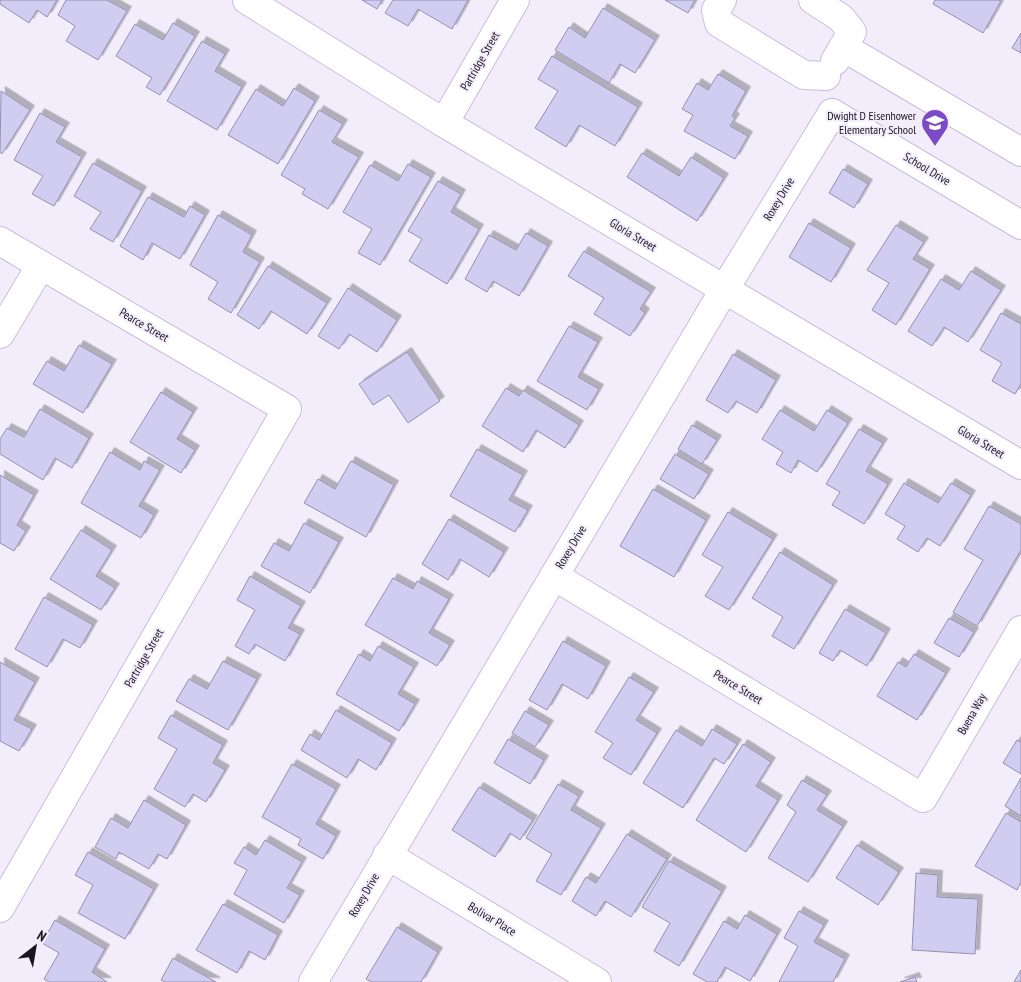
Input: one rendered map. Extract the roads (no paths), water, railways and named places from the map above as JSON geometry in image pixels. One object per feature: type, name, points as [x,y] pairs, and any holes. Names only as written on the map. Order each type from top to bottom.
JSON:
[{"type":"street","name":"Gloria Street","points":[[247,0],[444,123],[1021,465]]},
{"type":"street","name":"Partridge Street","points":[[444,123],[515,0]]},
{"type":"street","points":[[722,0],[716,10],[719,23],[804,75],[826,76]]},
{"type":"street","points":[[813,0],[841,18],[847,39],[1021,152]]},
{"type":"street","points":[[832,113],[826,76],[847,39]]},
{"type":"street","name":"School Drive","points":[[832,113],[1021,225]]},
{"type":"street","name":"Roxey Drive","points":[[313,982],[724,290],[832,113]]},
{"type":"street","name":"Pearce Street","points":[[0,241],[287,408]]},
{"type":"street","points":[[0,334],[41,265]]},
{"type":"street","name":"Partridge Street","points":[[0,908],[287,408]]},
{"type":"street","name":"Pearce Street","points":[[554,576],[923,798]]},
{"type":"street","name":"Buena Way","points":[[923,798],[1021,630]]},
{"type":"street","name":"Bolivar Place","points":[[387,855],[597,982]]},
{"type":"place","name":"Dwight D Eisenhower Elementary School","points":[[935,147]]}]
